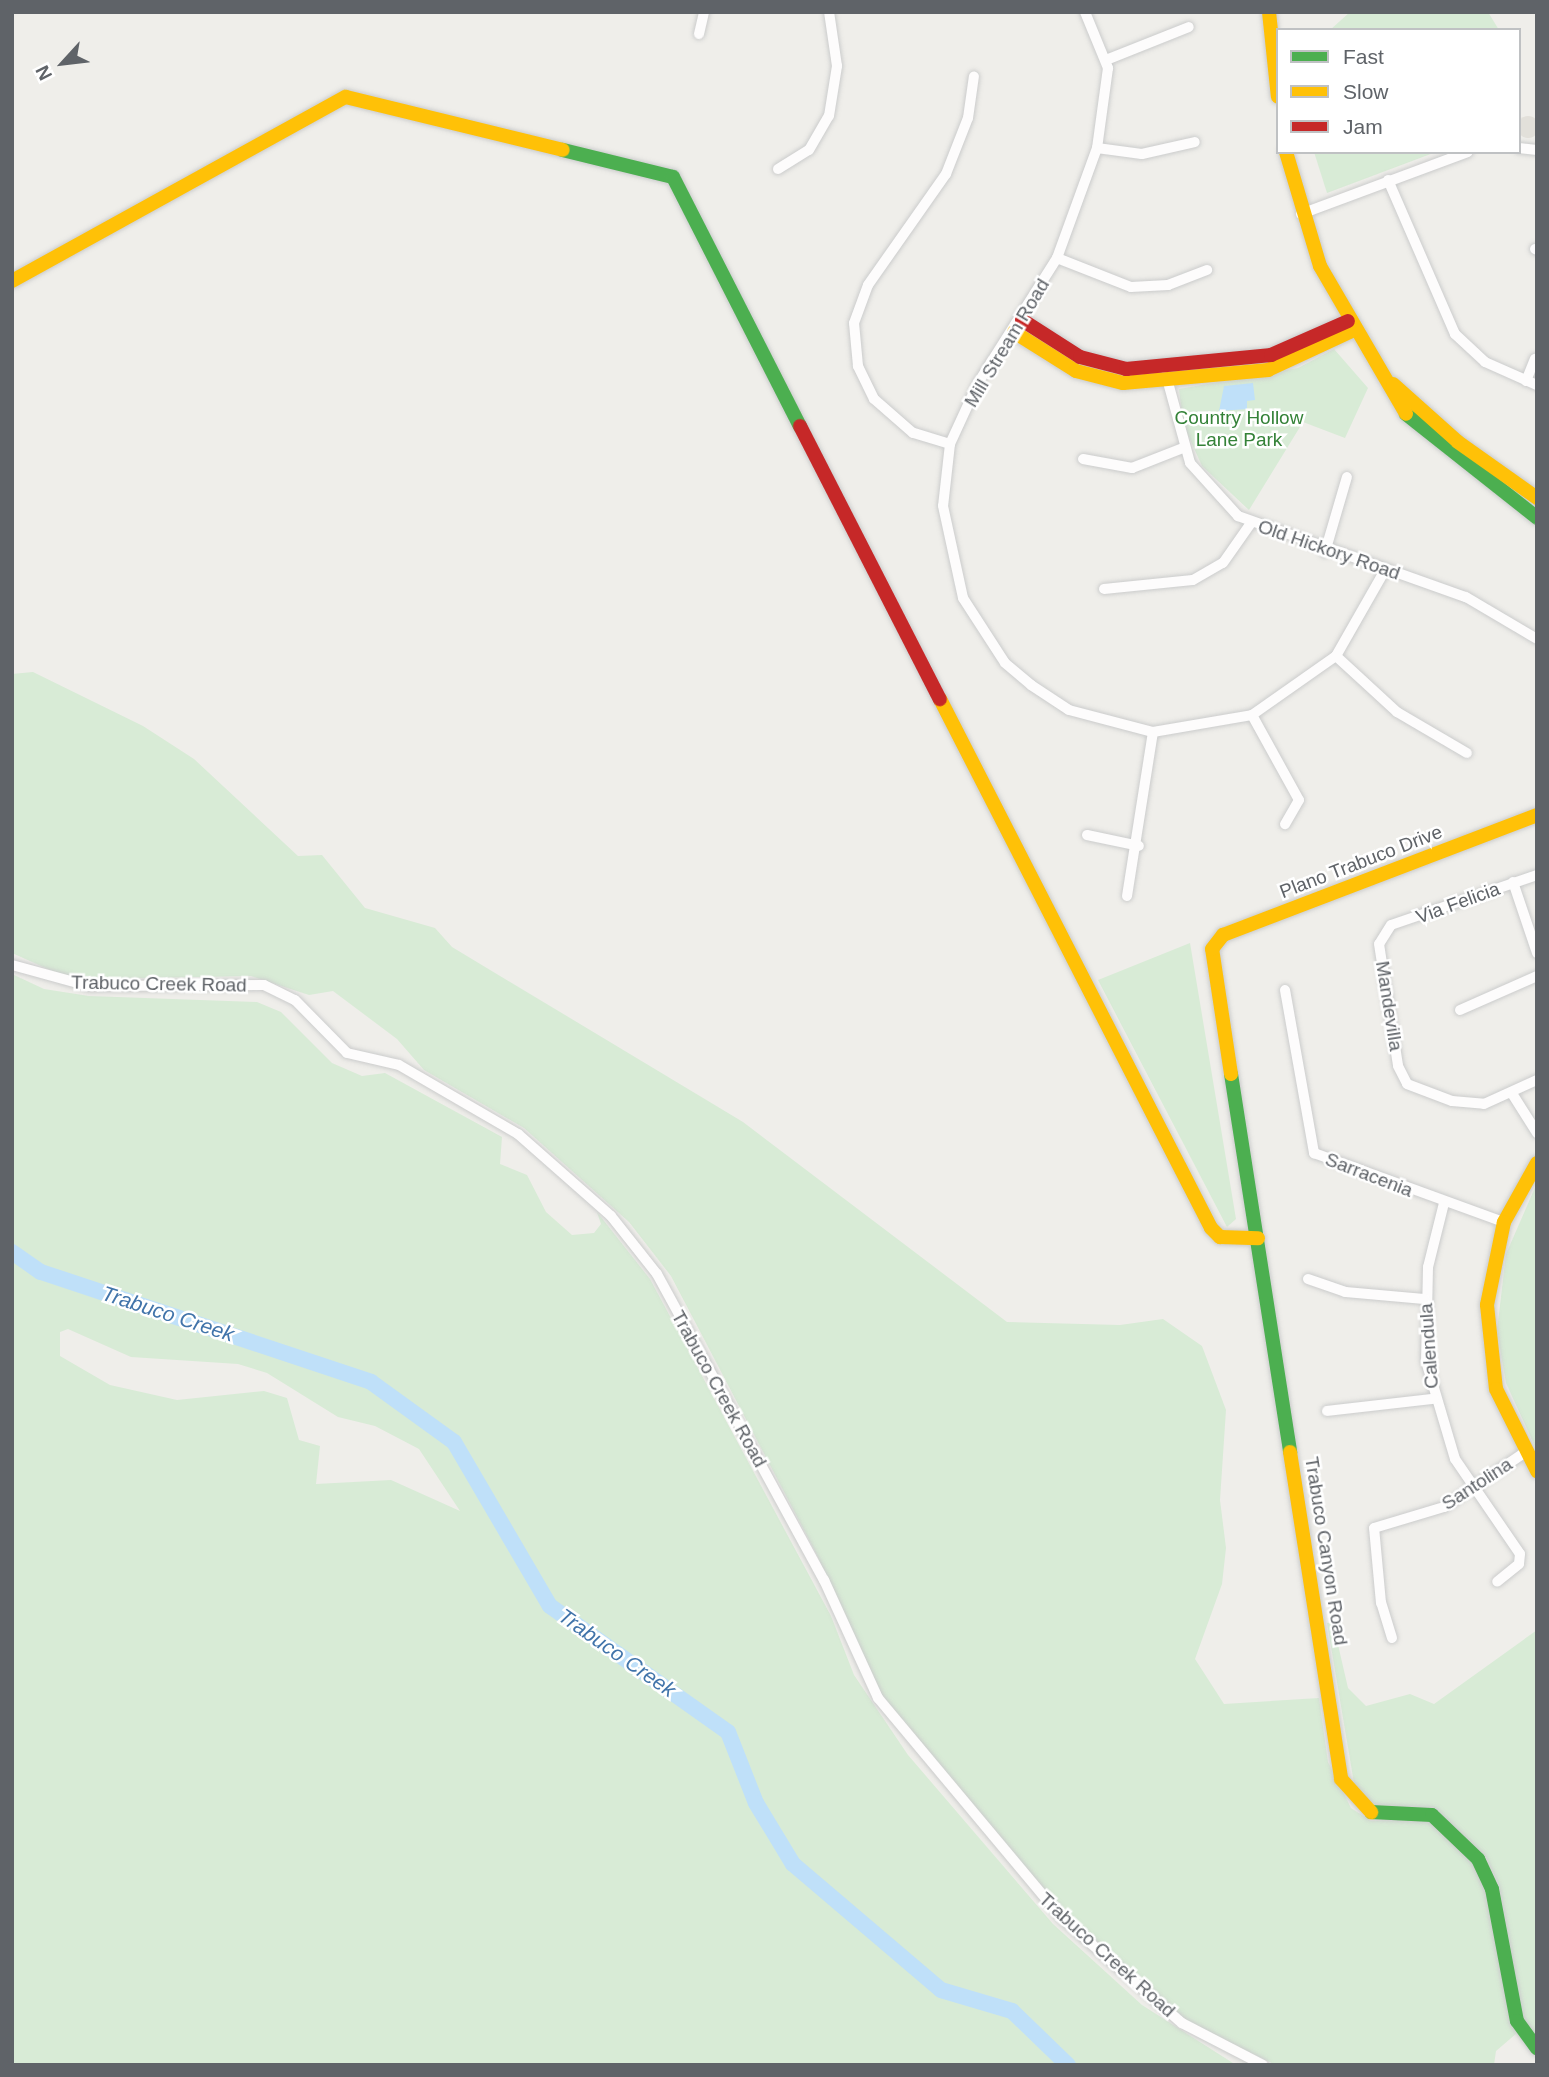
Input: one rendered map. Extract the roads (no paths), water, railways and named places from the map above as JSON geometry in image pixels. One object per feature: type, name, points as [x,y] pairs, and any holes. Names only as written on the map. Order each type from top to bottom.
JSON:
[{"type":"street","points":[[699,34],[704,12]]},
{"type":"street","points":[[778,169],[808,150],[828,116],[837,66],[829,12]]},
{"type":"street","name":"Mill Stream Road","points":[[1086,12],[1106,60],[1097,148],[1057,258],[1018,326],[978,383],[950,444],[943,506],[950,561],[979,628],[1005,663],[1069,710],[1153,732],[1252,715],[1336,656],[1385,570]]},
{"type":"street","points":[[1269,12],[1276,78]]},
{"type":"street","points":[[1106,60],[1189,27]]},
{"type":"street","points":[[950,444],[913,433],[874,400],[858,366],[855,323],[868,285],[946,174],[968,118],[974,76]]},
{"type":"street","points":[[12,281],[346,97],[674,177],[1211,1228],[1220,1237],[1258,1238]]},
{"type":"street","points":[[1097,148],[1142,154],[1195,142]]},
{"type":"street","points":[[1286,154],[1301,214],[1351,325],[1405,412],[1436,444],[1537,518]]},
{"type":"street","points":[[1301,214],[1462,154]]},
{"type":"street","points":[[1388,180],[1455,334],[1485,362],[1537,385]]},
{"type":"street","points":[[1057,258],[1131,288],[1168,285],[1207,270]]},
{"type":"street","points":[[1018,326],[1076,371],[1123,383],[1166,373],[1268,370],[1351,325]]},
{"type":"street","points":[[1526,381],[1535,359]]},
{"type":"street","name":"Old Hickory Road","points":[[1166,373],[1183,448],[1214,496],[1251,523],[1325,552],[1465,597],[1537,639]]},
{"type":"street","points":[[1386,379],[1458,442],[1537,498]]},
{"type":"street","points":[[1083,459],[1132,468],[1183,448]]},
{"type":"street","points":[[1325,552],[1347,477]]},
{"type":"street","points":[[1104,589],[1142,590],[1193,580],[1223,563],[1251,523]]},
{"type":"street","points":[[1336,656],[1397,712],[1467,753]]},
{"type":"street","points":[[1252,715],[1299,800],[1286,824]]},
{"type":"street","points":[[1127,896],[1139,846],[1153,732]]},
{"type":"street","name":"Plano Trabuco Drive","points":[[1212,956],[1223,935],[1537,815]]},
{"type":"street","points":[[1087,835],[1139,846]]},
{"type":"street","name":"Via Felicia","points":[[1381,935],[1391,925],[1537,875]]},
{"type":"street","points":[[1513,883],[1537,953]]},
{"type":"street","name":"Mandevilla","points":[[1381,935],[1402,1077],[1430,1095],[1469,1105],[1513,1095]]},
{"type":"street","name":"Trabuco Canyon Road","points":[[1212,956],[1341,1779],[1364,1812],[1432,1815],[1478,1859],[1492,1889],[1517,2021],[1537,2049]]},
{"type":"street","name":"Trabuco Creek Road","points":[[12,965],[89,986],[264,985],[295,1000],[347,1053],[399,1065],[518,1134],[611,1216],[657,1274],[824,1580],[878,1698],[1063,1919],[1182,2023],[1263,2065]]},
{"type":"street","points":[[1460,1010],[1537,976]]},
{"type":"street","name":"Sarracenia","points":[[1285,989],[1311,1150],[1444,1203],[1504,1222]]},
{"type":"street","points":[[1537,1080],[1513,1095],[1537,1133]]},
{"type":"street","points":[[1537,1163],[1504,1222],[1487,1305],[1490,1361],[1524,1453],[1537,1471]]},
{"type":"street","name":"Calendula","points":[[1444,1203],[1425,1299],[1433,1399],[1472,1488],[1520,1554],[1519,1564],[1497,1582]]},
{"type":"street","points":[[1308,1279],[1345,1292],[1425,1299]]},
{"type":"street","points":[[1327,1410],[1433,1399]]},
{"type":"street","name":"Santolina","points":[[1392,1637],[1381,1603],[1374,1528],[1444,1507],[1524,1453]]},
{"type":"water","points":[[1253,383],[1255,400],[1247,401],[1247,409],[1219,411],[1224,386]]},
{"type":"waterway","name":"Trabuco Creek","points":[[12,1252],[41,1272],[371,1382],[454,1442],[550,1606],[728,1732],[756,1803],[793,1864],[941,1990],[1012,2011],[1068,2065]]},
{"type":"park label","name":"Country Hollow Lane Park","points":[[1239,429]]}]
